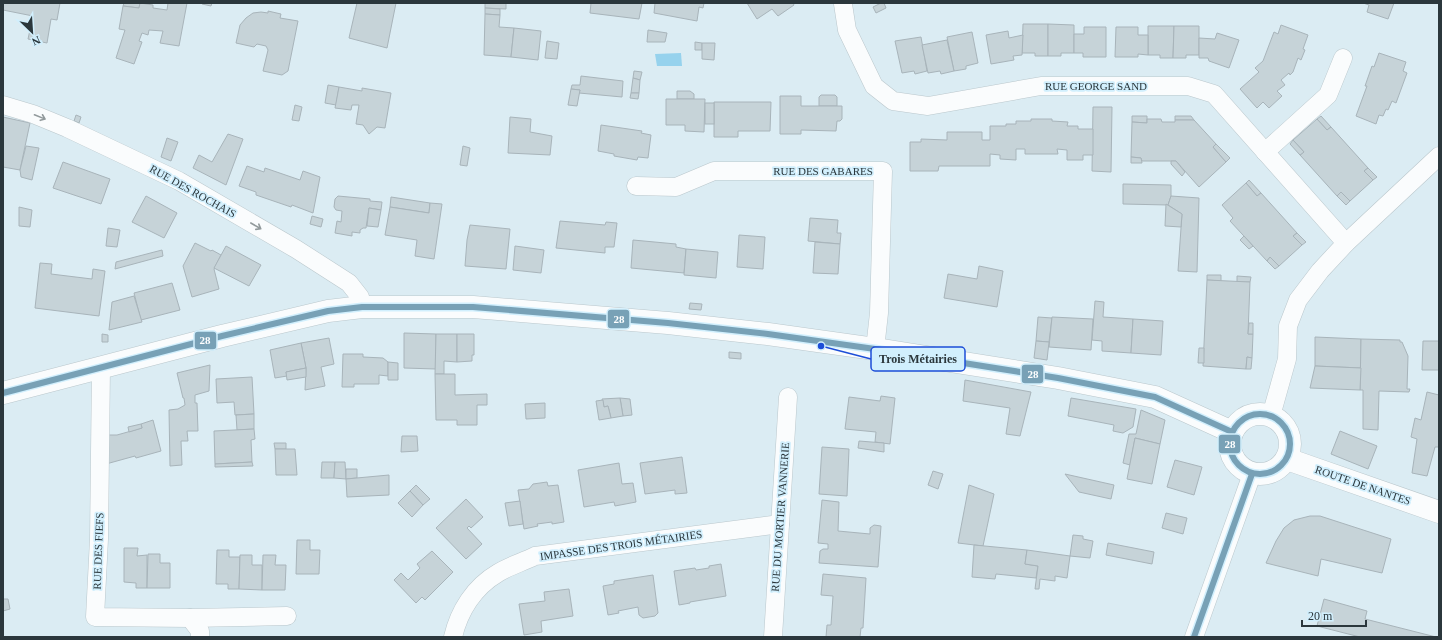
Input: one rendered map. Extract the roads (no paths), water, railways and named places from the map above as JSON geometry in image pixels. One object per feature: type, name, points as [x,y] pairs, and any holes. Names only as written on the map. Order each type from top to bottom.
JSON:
[{"type":"street","name":"RUE GEORGE SAND","points":[[843,3],[847,30],[874,86],[894,100],[928,106],[1042,86],[1188,86],[1214,94],[1346,242]]},
{"type":"street","points":[[1265,152],[1328,95],[1343,58]]},
{"type":"street","name":"RUE DES ROCHAIS","points":[[3,106],[33,114],[67,128],[179,181],[296,249],[349,283],[360,297],[362,307]]},
{"type":"street","points":[[1271,416],[1287,359],[1288,326],[1298,300],[1320,270],[1346,242],[1439,156]]},
{"type":"street","name":"RUE DES GABARES","points":[[636,186],[676,187],[714,171],[883,172],[879,313],[875,349]]},
{"type":"street","points":[[3,393],[222,336],[328,311],[362,307],[473,307],[668,323],[768,334],[875,349],[1058,378],[1155,397],[1232,432]]},
{"type":"street","name":"RUE DES FIEFS","points":[[101,368],[99,539],[95,617],[190,618]]},
{"type":"street","name":"RUE DU MORTIER VANNERIE","points":[[773,637],[788,397]]},
{"type":"street","points":[[1264,414],[1271,416],[1282,423],[1288,434],[1290,446],[1287,459],[1274,471],[1264,474],[1252,474],[1242,468],[1234,460],[1230,449],[1232,432],[1242,420],[1249,416],[1264,414]]},
{"type":"street","name":"ROUTE DE NANTES","points":[[1287,459],[1439,512]]},
{"type":"street","points":[[1194,637],[1252,474]]},
{"type":"street","name":"IMPASSE DES TROIS MÉTAIRIES","points":[[452,637],[456,622],[473,593],[498,573],[535,556],[780,524]]},
{"type":"street","points":[[190,618],[287,616]]},
{"type":"street","points":[[190,618],[200,631],[200,637]]},
{"type":"water","points":[[681,53],[682,66],[657,66],[655,54]]},
{"type":"place","name":"Trois Métairies","points":[[821,346]]}]
